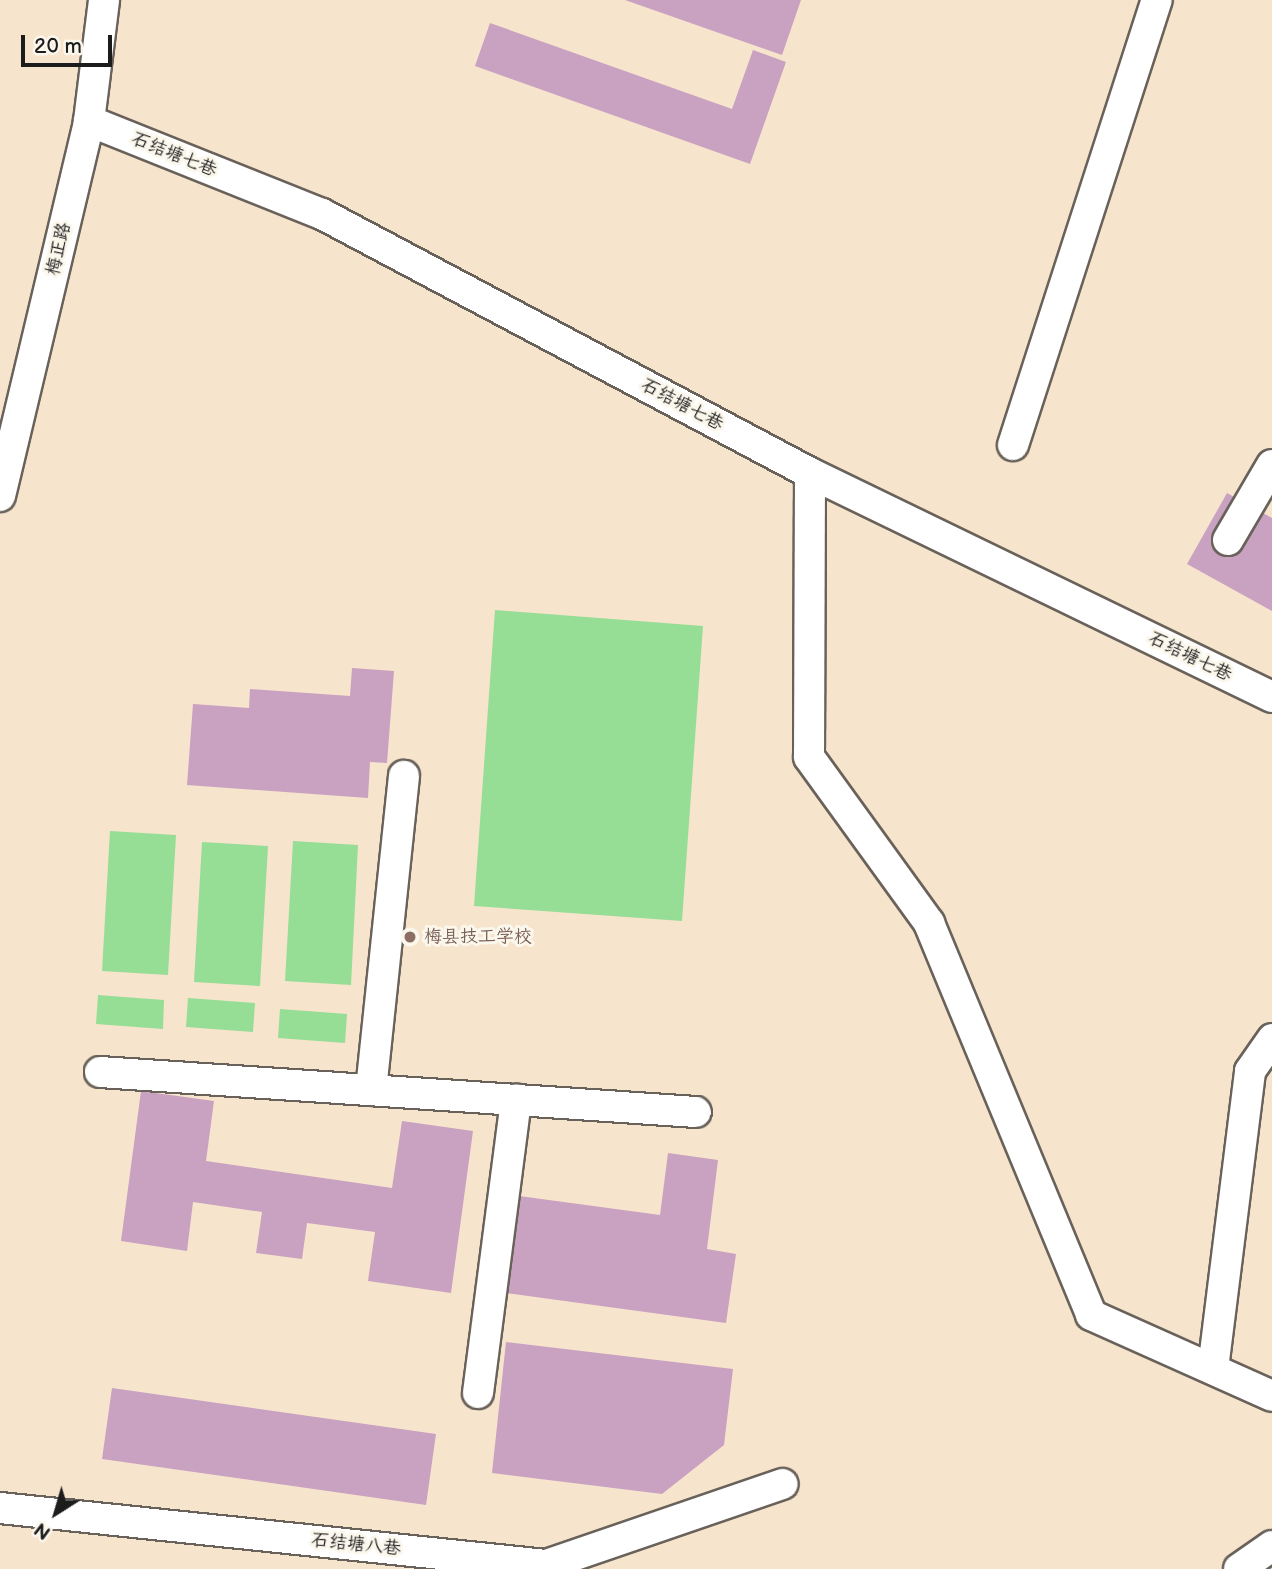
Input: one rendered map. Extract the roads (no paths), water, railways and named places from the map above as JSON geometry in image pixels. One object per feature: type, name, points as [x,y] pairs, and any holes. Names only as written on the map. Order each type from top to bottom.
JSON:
[{"type":"street","name":"梅正路","points":[[0,496],[89,121],[104,0]]},
{"type":"street","points":[[1013,445],[1157,0]]},
{"type":"street","name":"石结塘七巷","points":[[89,121],[322,214],[810,472],[1272,697]]},
{"type":"street","points":[[1228,540],[1272,465]]},
{"type":"street","points":[[810,472],[809,757],[929,923],[1091,1315],[1272,1396]]},
{"type":"street","points":[[371,1090],[404,776]]},
{"type":"street","points":[[1213,1369],[1250,1071],[1272,1039]]},
{"type":"street","points":[[100,1072],[696,1112]]},
{"type":"street","points":[[478,1393],[516,1099]]},
{"type":"street","name":"石结塘八巷","points":[[0,1508],[546,1565],[783,1484]]},
{"type":"street","points":[[1239,1569],[1272,1546]]},
{"type":"place","name":"梅县技工学校","points":[[410,937]]}]
